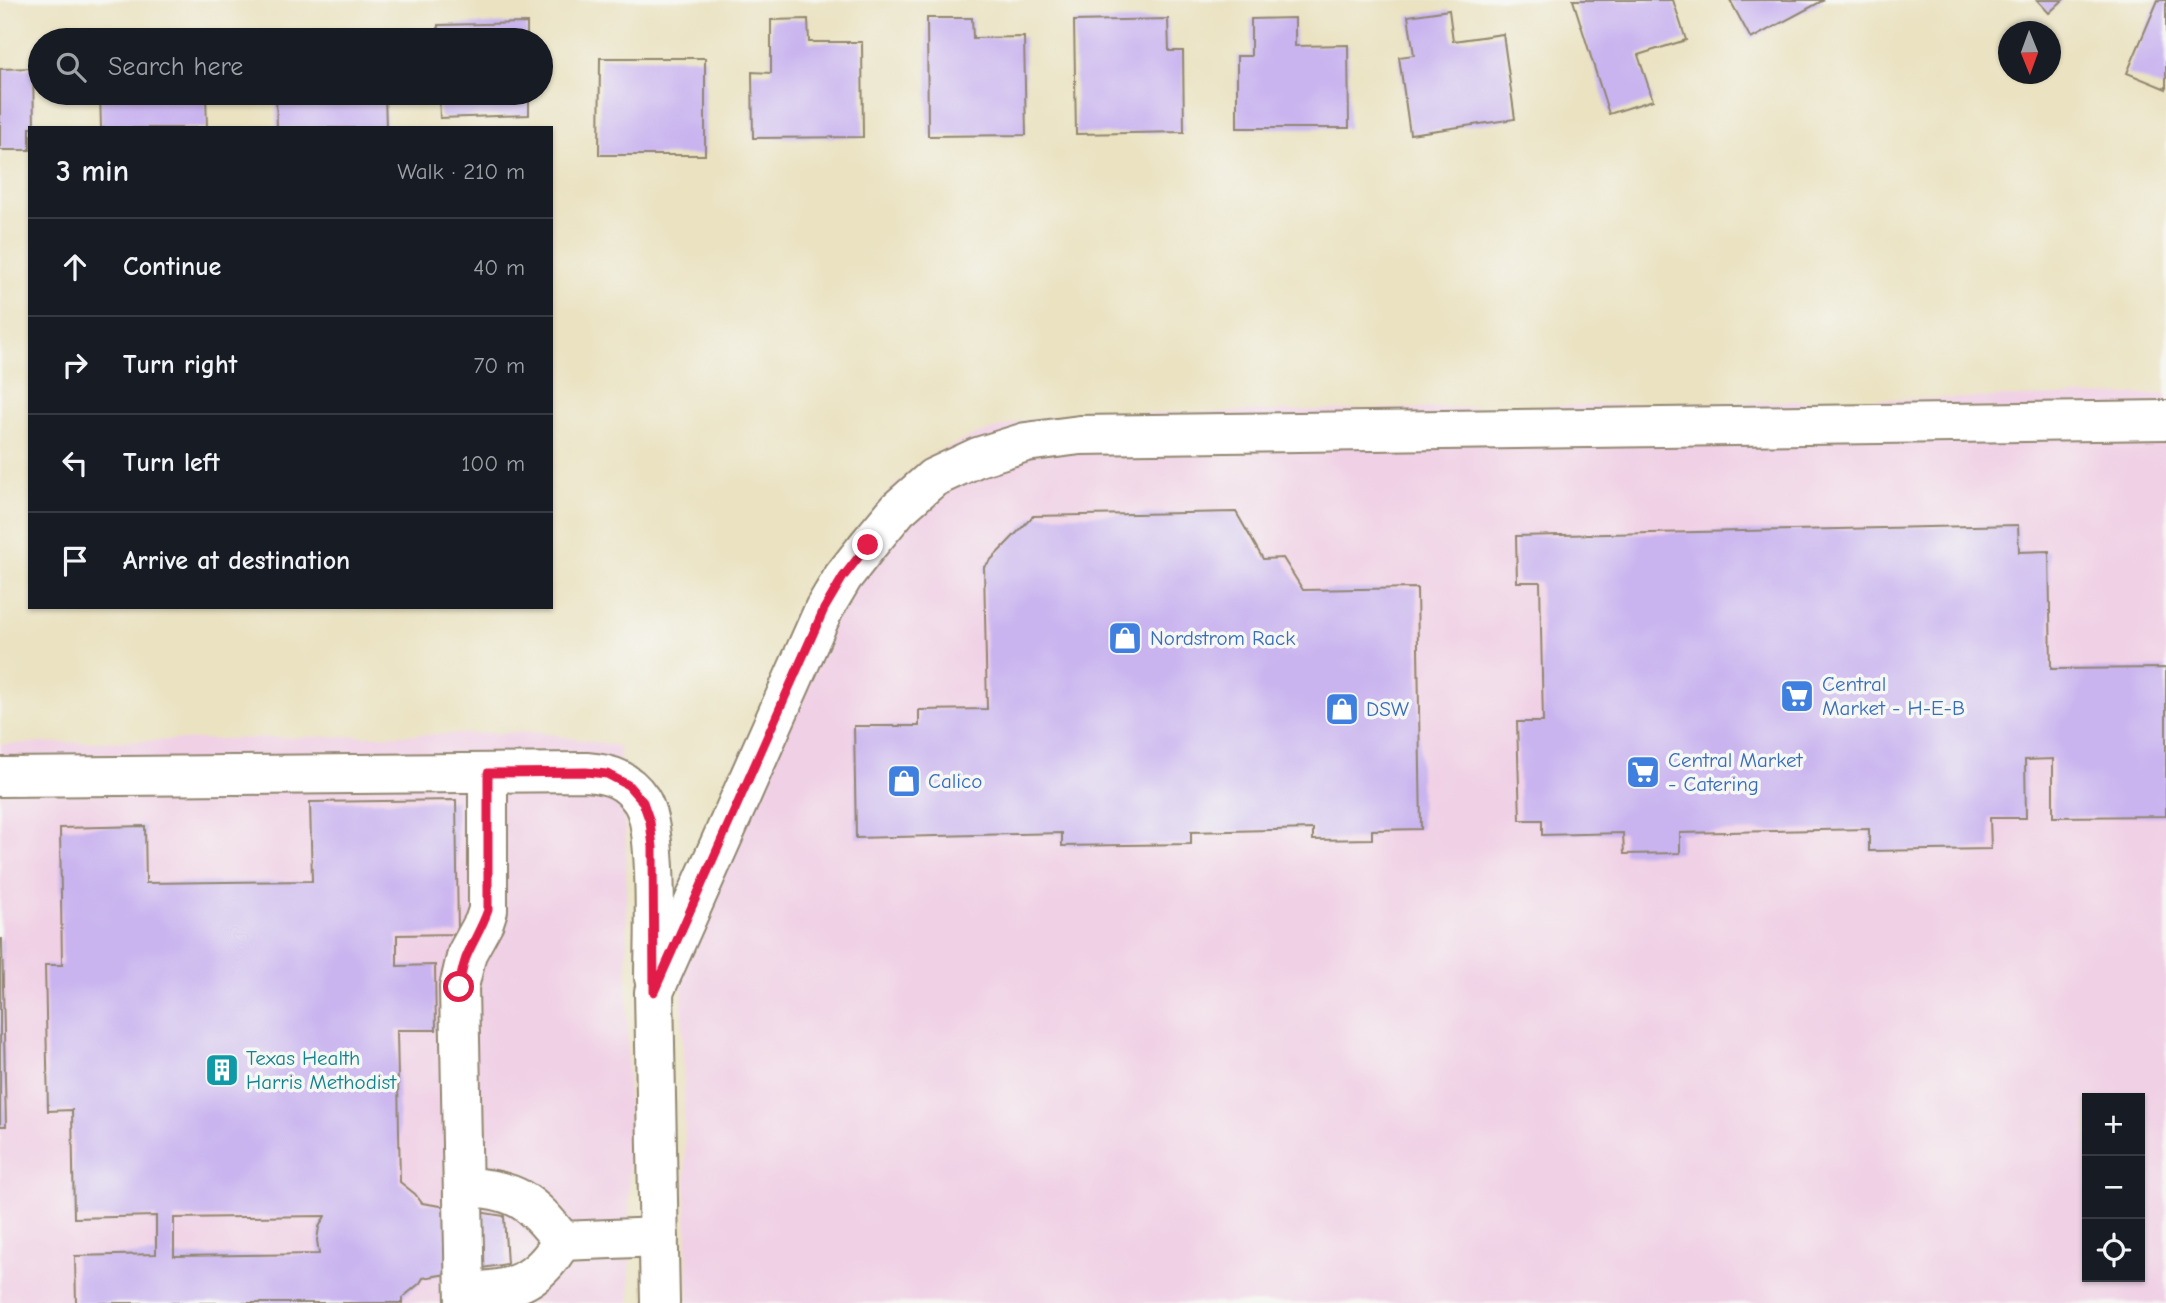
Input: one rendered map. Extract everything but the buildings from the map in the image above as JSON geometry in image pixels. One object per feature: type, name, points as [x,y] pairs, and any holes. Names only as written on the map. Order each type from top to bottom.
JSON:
[{"type":"lane","points":[[654,992],[824,609],[837,587],[898,509],[933,478],[978,457],[1026,442],[1080,435],[2166,420]]},
{"type":"lane","points":[[0,778],[586,772],[607,774],[628,785],[643,802],[650,822],[653,847],[660,1303]]},
{"type":"lane","points":[[488,773],[488,910],[467,954],[459,987],[465,1297],[525,1282],[539,1272],[562,1241]]},
{"type":"lane","points":[[463,1187],[494,1189],[529,1203],[545,1218],[562,1241]]},
{"type":"lane","points":[[562,1241],[659,1237]]},
{"type":"shaded area","points":[[2166,394],[2166,1303],[688,1303],[680,883],[820,585],[863,523],[892,488],[926,458],[970,437],[1017,422],[1068,415]]},
{"type":"shaded area","points":[[536,732],[619,746],[626,841],[630,1303],[0,1303],[0,744]]},
{"type":"place","name":"Nordstrom Rack","points":[[1125,638]]},
{"type":"place","name":"Central Market - H-E-B","points":[[1797,696]]},
{"type":"place","name":"DSW","points":[[1342,709]]},
{"type":"place","name":"Central Market - Catering","points":[[1643,772]]},
{"type":"place","name":"Calico","points":[[904,781]]},
{"type":"place","name":"Texas Health Harris Methodist","points":[[222,1070]]},
{"type":"route","points":[[459,987],[467,954],[488,910],[488,773],[586,772],[607,774],[628,785],[643,802],[650,822],[653,847],[654,992],[824,609],[843,577],[868,545]]}]
